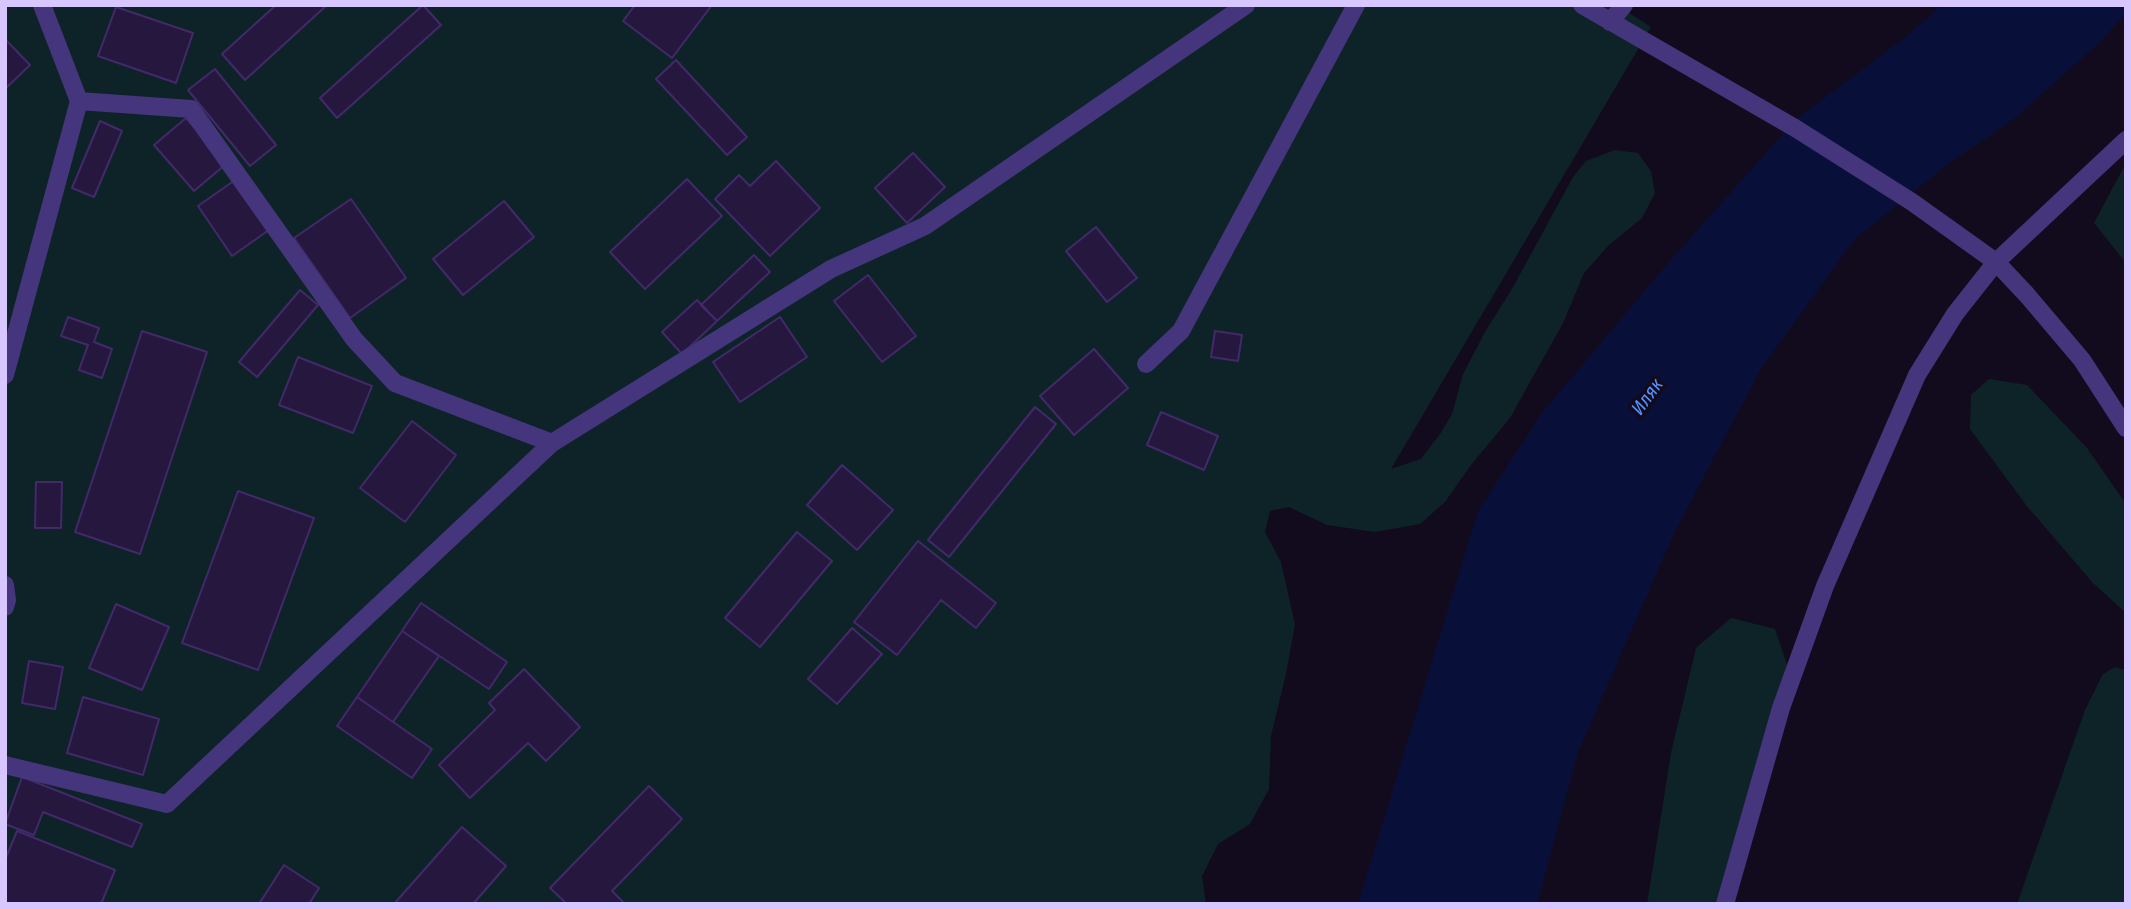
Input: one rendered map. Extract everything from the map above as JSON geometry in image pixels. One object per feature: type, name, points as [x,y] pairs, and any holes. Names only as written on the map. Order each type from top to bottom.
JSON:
[{"type":"street","points":[[5,375],[79,101],[42,5]]},
{"type":"street","points":[[5,765],[167,804],[552,443],[831,269],[925,226],[1246,5]]},
{"type":"street","points":[[1146,364],[1181,331],[1356,5]]},
{"type":"street","points":[[1582,5],[1795,128],[1912,202],[1996,262],[2082,360],[2126,428]]},
{"type":"street","points":[[1617,26],[1624,5]]},
{"type":"street","points":[[79,101],[191,109],[354,339],[396,383],[552,443]]},
{"type":"street","points":[[1725,904],[1781,708],[1825,586],[1917,375],[1955,314],[1996,262],[2126,140]]},
{"type":"street","points":[[5,586],[5,607]]},
{"type":"green space","points":[[5,5],[1617,5],[1651,27],[1391,469],[1421,459],[1440,434],[1452,414],[1463,374],[1485,332],[1512,289],[1573,177],[1586,161],[1615,150],[1638,153],[1651,171],[1655,193],[1642,218],[1609,245],[1584,273],[1563,323],[1510,418],[1445,502],[1420,524],[1375,532],[1327,525],[1289,507],[1270,511],[1265,532],[1281,562],[1295,624],[1271,736],[1269,789],[1250,824],[1218,844],[1202,876],[1206,904],[5,904]]},
{"type":"green space","points":[[2126,163],[2126,263],[2094,223]]},
{"type":"green space","points":[[1989,379],[2027,385],[2087,448],[2126,504],[2126,613],[2093,583],[2026,505],[1970,429],[1971,395]]},
{"type":"green space","points":[[1731,618],[1775,629],[1787,665],[1723,904],[1647,904],[1671,753],[1696,648]]},
{"type":"green space","points":[[2115,667],[2125,670],[2126,667],[2126,904],[2017,904],[2085,710],[2103,674]]},
{"type":"water","name":"Иляк","points":[[1942,5],[2126,5],[2126,13],[2101,41],[2014,119],[1952,161],[1855,239],[1762,367],[1675,531],[1578,752],[1537,904],[1358,904],[1478,511],[1542,413],[1663,269],[1795,120],[1902,40]]},
{"type":"building","points":[[276,5],[327,5],[245,80],[222,54]]},
{"type":"building","points":[[423,5],[441,25],[337,118],[320,98]]},
{"type":"building","points":[[635,5],[712,5],[672,58],[623,21]]},
{"type":"building","points":[[116,7],[193,33],[176,83],[98,56]]},
{"type":"building","points":[[5,39],[30,65],[5,89]]},
{"type":"building","points":[[676,60],[747,137],[727,155],[656,79]]},
{"type":"building","points":[[215,69],[276,145],[250,166],[188,90]]},
{"type":"building","points":[[186,118],[226,164],[194,191],[154,145]]},
{"type":"building","points":[[100,121],[122,131],[94,197],[72,188]]},
{"type":"building","points":[[913,153],[945,187],[907,223],[875,188]]},
{"type":"building","points":[[776,161],[820,208],[770,256],[715,199],[739,175],[750,186]]},
{"type":"building","points":[[687,179],[722,216],[645,289],[610,252]]},
{"type":"building","points":[[235,180],[269,230],[232,256],[198,206]]},
{"type":"building","points":[[351,199],[406,278],[350,318],[294,238]]},
{"type":"building","points":[[504,201],[534,237],[463,295],[433,259]]},
{"type":"building","points":[[1096,227],[1137,278],[1107,302],[1066,251]]},
{"type":"building","points":[[754,255],[770,272],[717,321],[701,305]]},
{"type":"building","points":[[868,275],[916,336],[882,362],[834,301]]},
{"type":"building","points":[[300,290],[318,305],[257,377],[239,362]]},
{"type":"building","points":[[697,300],[717,321],[682,354],[662,332]]},
{"type":"building","points":[[68,317],[99,328],[94,342],[112,349],[102,378],[79,370],[88,345],[61,336]]},
{"type":"building","points":[[780,317],[807,357],[740,402],[713,362]]},
{"type":"building","points":[[142,331],[207,352],[140,554],[75,532]]},
{"type":"building","points":[[1215,331],[1242,335],[1238,361],[1211,357]]},
{"type":"building","points":[[1094,349],[1128,388],[1074,435],[1040,396]]},
{"type":"building","points":[[298,357],[372,386],[353,433],[279,405]]},
{"type":"building","points":[[1035,407],[1056,424],[949,557],[928,540]]},
{"type":"building","points":[[1161,412],[1218,436],[1204,470],[1147,445]]},
{"type":"building","points":[[412,421],[456,455],[405,522],[360,488]]},
{"type":"building","points":[[842,465],[893,510],[857,550],[807,505]]},
{"type":"building","points":[[36,482],[62,482],[61,528],[35,528]]},
{"type":"building","points":[[238,491],[314,518],[258,670],[182,643]]},
{"type":"building","points":[[797,532],[832,561],[760,647],[725,618]]},
{"type":"building","points":[[918,541],[996,603],[976,628],[941,600],[897,655],[854,622]]},
{"type":"building","points":[[421,603],[507,662],[489,689],[402,631]]},
{"type":"building","points":[[116,604],[169,627],[142,690],[89,668]]},
{"type":"building","points":[[852,628],[882,654],[837,704],[808,679]]},
{"type":"building","points":[[402,631],[439,656],[393,722],[357,697]]},
{"type":"building","points":[[29,661],[63,667],[55,709],[22,703]]},
{"type":"building","points":[[524,669],[580,727],[546,761],[528,743],[470,798],[439,765],[495,710],[489,703]]},
{"type":"building","points":[[83,697],[159,719],[143,775],[67,753]]},
{"type":"building","points":[[357,697],[432,749],[412,778],[337,726]]},
{"type":"building","points":[[22,777],[142,824],[132,847],[43,812],[34,835],[5,824]]},
{"type":"building","points":[[649,786],[682,819],[612,891],[625,904],[567,904],[550,888]]},
{"type":"building","points":[[462,827],[506,866],[473,904],[394,904]]},
{"type":"building","points":[[17,831],[115,870],[101,904],[5,904],[5,860]]},
{"type":"building","points":[[284,865],[319,888],[309,904],[259,904]]}]
